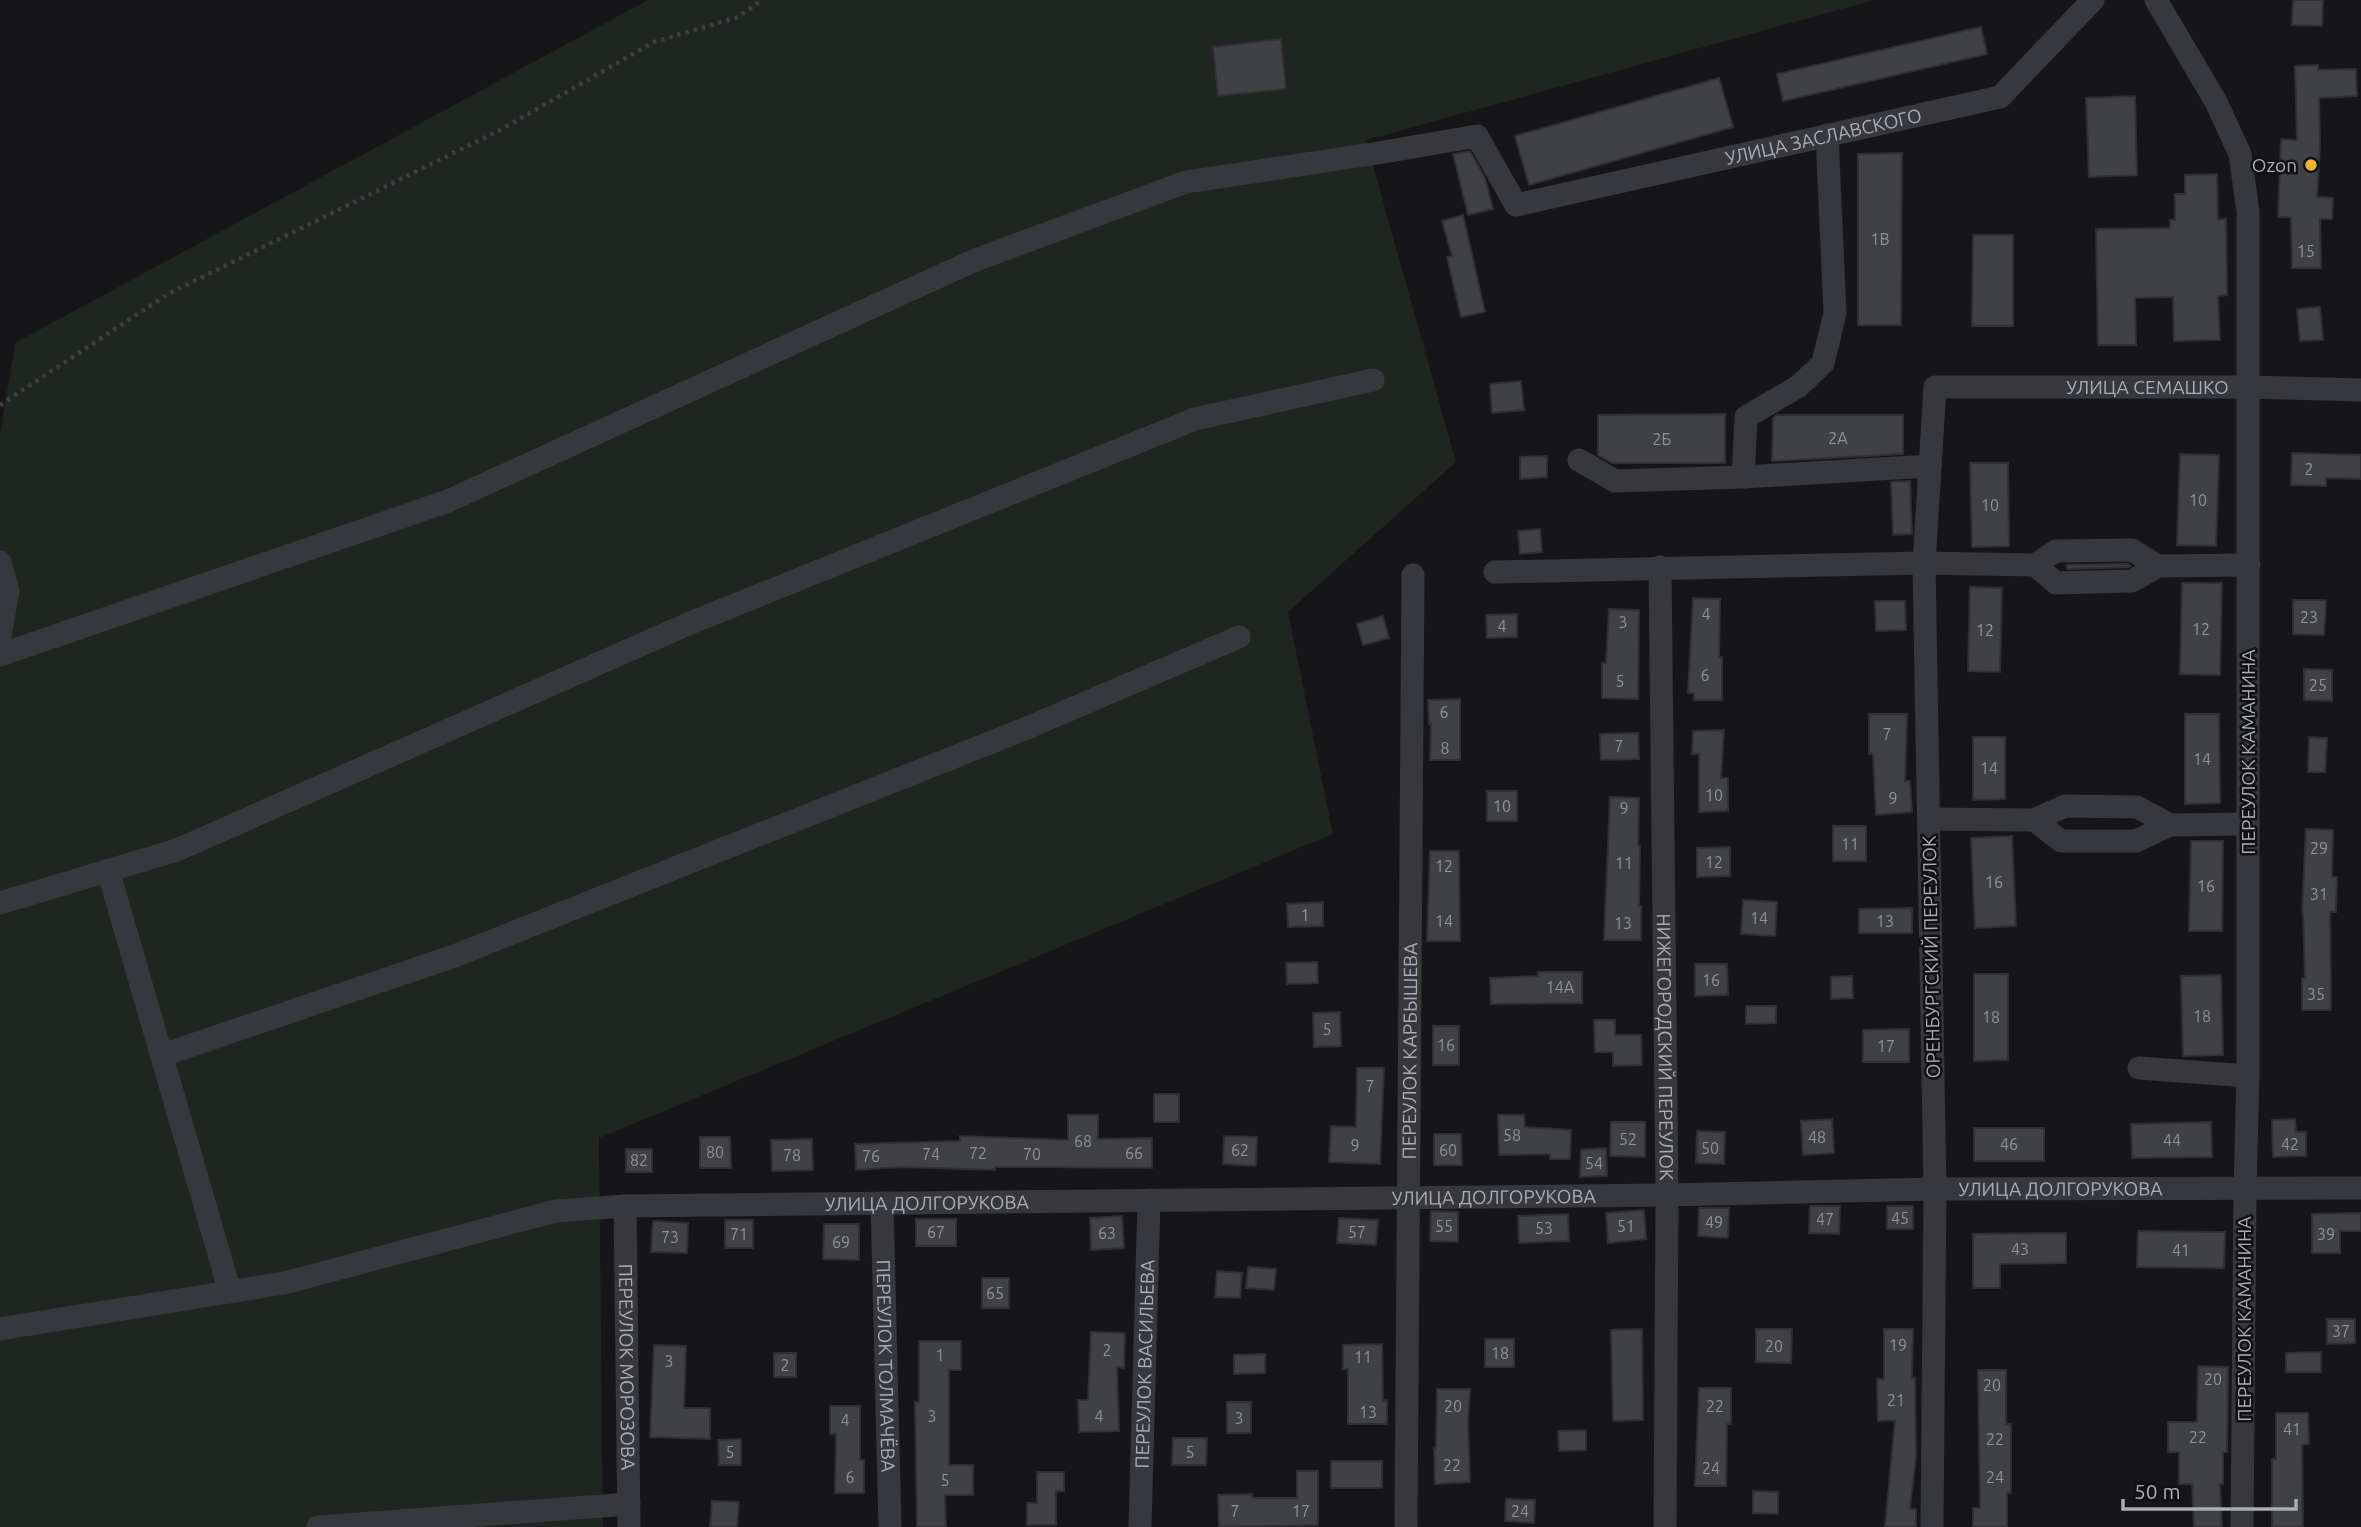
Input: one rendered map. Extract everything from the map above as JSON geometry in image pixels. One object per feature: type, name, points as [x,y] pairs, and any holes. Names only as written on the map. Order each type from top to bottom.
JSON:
[{"type":"street","name":"УЛИЦА ЗАСЛАВСКОГО","points":[[0,655],[448,501],[974,261],[1186,182],[1477,136],[1516,205],[2000,96],[2093,0]]},
{"type":"street","name":"ПЕРЕУЛОК КАМАНИНА","points":[[2156,0],[2216,102],[2240,153],[2248,212],[2248,1076],[2242,1527]]},
{"type":"street","points":[[1742,477],[1746,417],[1799,386],[1824,363],[1835,313],[1827,135]]},
{"type":"street","points":[[0,903],[177,850],[688,624],[1195,419],[1373,380]]},
{"type":"street","name":"УЛИЦА СЕМАШКО","points":[[1935,387],[2247,387],[2361,390]]},
{"type":"street","name":"ОРЕНБУРГСКИЙ ПЕРЕУЛОК","points":[[1932,1527],[1935,1189],[1924,564],[1935,387]]},
{"type":"street","points":[[1579,460],[1615,481],[1930,466]]},
{"type":"street","points":[[1495,572],[1660,567],[2035,565],[2056,551],[2132,550],[2158,566]]},
{"type":"street","points":[[0,562],[8,591],[0,636]]},
{"type":"street","points":[[2035,565],[2056,583],[2132,581],[2158,566],[2249,565]]},
{"type":"street","name":"НИЖЕГОРОДСКИЙ ПЕРЕУЛОК","points":[[1660,567],[1667,1195],[1665,1527]]},
{"type":"street","name":"ПЕРЕУЛОК КАРБЫШЕВА","points":[[1406,1527],[1413,575]]},
{"type":"street","points":[[163,1055],[457,955],[1027,728],[1239,637]]},
{"type":"street","points":[[1928,819],[2034,820],[2065,806],[2137,807],[2170,824]]},
{"type":"street","points":[[2034,820],[2061,841],[2136,841],[2170,824],[2248,824]]},
{"type":"street","points":[[108,870],[230,1292]]},
{"type":"street","points":[[2139,1068],[2248,1076]]},
{"type":"street","name":"УЛИЦА ДОЛГОРУКОВА","points":[[0,1329],[284,1283],[556,1211],[625,1206],[1667,1195],[1935,1189],[2361,1188]]},
{"type":"street","name":"ПЕРЕУЛОК ВАСИЛЬЕВА","points":[[1140,1527],[1149,1200]]},
{"type":"street","name":"ПЕРЕУЛОК ТОЛМАЧЁВА","points":[[882,1203],[890,1527]]},
{"type":"street","name":"ПЕРЕУЛОК МОРОЗОВА","points":[[625,1206],[629,1527]]},
{"type":"street","points":[[318,1527],[629,1504]]},
{"type":"path","points":[[0,405],[168,294],[500,130],[654,42],[738,17],[762,0]]},
{"type":"shaded area","points":[[648,0],[1874,0],[1366,140],[1456,462],[1288,612],[1333,834],[599,1138],[603,1527],[0,1527],[0,433],[15,343]]},
{"type":"building","points":[[2293,0],[2323,0],[2322,26],[2292,25]]},
{"type":"building","points":[[1981,27],[1987,54],[1783,101],[1777,74]]},
{"type":"building","points":[[1281,39],[1286,89],[1218,96],[1213,47]]},
{"type":"building","points":[[2318,65],[2318,70],[2356,69],[2357,96],[2319,98],[2317,197],[2333,198],[2332,219],[2320,219],[2321,268],[2292,268],[2291,217],[2278,217],[2281,139],[2297,140],[2295,66]]},
{"type":"building","points":[[1719,78],[1733,127],[1529,185],[1515,136]]},
{"type":"building","points":[[2135,96],[2137,175],[2089,177],[2086,98]]},
{"type":"building","points":[[1470,151],[1485,178],[1493,209],[1468,215],[1453,154]]},
{"type":"building","points":[[1902,153],[1901,325],[1858,325],[1858,154]]},
{"type":"building","points":[[2217,174],[2218,220],[2226,219],[2227,295],[2218,296],[2220,340],[2174,341],[2173,297],[2135,298],[2136,345],[2098,345],[2096,229],[2170,228],[2170,220],[2175,220],[2175,194],[2185,194],[2185,175]]},
{"type":"building","points":[[1463,215],[1485,312],[1461,317],[1447,257],[1452,256],[1442,221]]},
{"type":"building","points":[[1973,235],[2013,235],[2013,326],[1972,326]]},
{"type":"building","points":[[2320,307],[2323,340],[2300,341],[2297,309]]},
{"type":"building","points":[[1521,381],[1524,410],[1492,413],[1490,384]]},
{"type":"building","points":[[1725,414],[1725,463],[1612,463],[1598,455],[1598,415]]},
{"type":"building","points":[[1777,415],[1903,415],[1903,454],[1772,461],[1773,418]]},
{"type":"building","points":[[2292,453],[2361,455],[2361,479],[2326,478],[2326,486],[2291,485]]},
{"type":"building","points":[[2180,454],[2219,455],[2216,546],[2177,545]]},
{"type":"building","points":[[1547,456],[1547,477],[1520,479],[1520,457]]},
{"type":"building","points":[[1970,463],[2008,463],[2009,546],[1972,547]]},
{"type":"building","points":[[1910,481],[1912,534],[1893,535],[1891,482]]},
{"type":"building","points":[[1540,529],[1542,552],[1520,554],[1518,531]]},
{"type":"building","points":[[2128,564],[2128,567],[2067,569],[2067,565]]},
{"type":"building","points":[[2182,583],[2222,583],[2220,675],[2180,674]]},
{"type":"building","points":[[1970,587],[2002,588],[2000,672],[1968,671]]},
{"type":"building","points":[[1693,598],[1720,599],[1719,657],[1722,657],[1722,700],[1694,700],[1694,693],[1688,693]]},
{"type":"building","points":[[2293,600],[2326,600],[2324,635],[2293,634]]},
{"type":"building","points":[[1875,601],[1905,601],[1906,630],[1876,631]]},
{"type":"building","points":[[1609,609],[1639,610],[1638,699],[1602,698],[1602,663],[1606,663]]},
{"type":"building","points":[[1517,614],[1517,637],[1487,638],[1486,615]]},
{"type":"building","points":[[1383,616],[1389,638],[1363,645],[1357,624]]},
{"type":"building","points":[[2304,669],[2332,670],[2332,701],[2304,700]]},
{"type":"building","points":[[1460,699],[1460,760],[1430,760],[1431,724],[1428,700]]},
{"type":"building","points":[[1869,714],[1907,714],[1905,781],[1910,781],[1912,812],[1876,815],[1873,754],[1869,754]]},
{"type":"building","points":[[2185,714],[2219,714],[2220,803],[2185,804]]},
{"type":"building","points":[[1724,730],[1721,778],[1728,778],[1728,811],[1699,812],[1699,754],[1692,754],[1693,731]]},
{"type":"building","points":[[1638,733],[1639,759],[1601,760],[1600,734]]},
{"type":"building","points":[[1973,737],[2005,737],[2005,799],[1973,800]]},
{"type":"building","points":[[2309,737],[2327,738],[2325,772],[2308,772]]},
{"type":"building","points":[[1487,791],[1517,791],[1517,821],[1487,821]]},
{"type":"building","points":[[1610,797],[1639,798],[1641,940],[1604,940]]},
{"type":"building","points":[[1833,826],[1866,826],[1866,861],[1833,861]]},
{"type":"building","points":[[2306,829],[2333,830],[2332,877],[2337,877],[2336,912],[2330,912],[2331,1010],[2302,1010],[2302,978],[2305,978],[2302,912]]},
{"type":"building","points":[[2012,836],[2016,926],[1975,928],[1971,838]]},
{"type":"building","points":[[2191,841],[2223,841],[2222,931],[2189,931]]},
{"type":"building","points":[[1730,847],[1730,876],[1697,877],[1697,848]]},
{"type":"building","points":[[1430,851],[1459,851],[1460,941],[1427,941]]},
{"type":"building","points":[[1743,900],[1777,902],[1775,936],[1741,934]]},
{"type":"building","points":[[1323,902],[1323,926],[1288,927],[1287,904]]},
{"type":"building","points":[[1912,908],[1912,933],[1859,933],[1859,909]]},
{"type":"building","points":[[1317,962],[1318,983],[1287,984],[1286,963]]},
{"type":"building","points":[[1695,964],[1727,964],[1728,995],[1695,996]]},
{"type":"building","points":[[1538,972],[1582,972],[1582,1003],[1491,1004],[1490,978],[1538,976]]},
{"type":"building","points":[[1974,974],[2008,974],[2008,1060],[1974,1061]]},
{"type":"building","points":[[2221,975],[2223,1055],[2183,1056],[2181,976]]},
{"type":"building","points":[[1852,976],[1853,998],[1831,999],[1831,977]]},
{"type":"building","points":[[1746,1006],[1776,1006],[1776,1023],[1746,1024]]},
{"type":"building","points":[[1340,1012],[1341,1046],[1314,1047],[1313,1013]]},
{"type":"building","points":[[1594,1020],[1615,1020],[1615,1035],[1641,1035],[1642,1065],[1613,1066],[1613,1052],[1595,1052]]},
{"type":"building","points":[[1433,1026],[1459,1026],[1459,1065],[1433,1065]]},
{"type":"building","points":[[1909,1029],[1909,1062],[1863,1062],[1863,1030]]},
{"type":"building","points":[[1357,1068],[1384,1068],[1380,1164],[1329,1162],[1331,1126],[1356,1127]]},
{"type":"building","points":[[1154,1094],[1179,1094],[1179,1122],[1154,1122]]},
{"type":"building","points":[[1068,1115],[1098,1115],[1098,1139],[1152,1138],[1152,1168],[995,1167],[995,1170],[901,1167],[856,1170],[855,1144],[960,1141],[960,1136],[1068,1140]]},
{"type":"building","points":[[1498,1115],[1524,1115],[1525,1127],[1571,1130],[1570,1159],[1550,1159],[1550,1154],[1499,1155]]},
{"type":"building","points":[[1832,1119],[1834,1153],[1803,1155],[1801,1121]]},
{"type":"building","points":[[2295,1119],[2296,1132],[2306,1132],[2306,1156],[2273,1157],[2272,1120]]},
{"type":"building","points":[[1611,1122],[1645,1122],[1645,1157],[1610,1156]]},
{"type":"building","points":[[2211,1122],[2212,1157],[2132,1158],[2131,1124]]},
{"type":"building","points":[[1974,1128],[2044,1128],[2044,1161],[1974,1161]]},
{"type":"building","points":[[1697,1131],[1725,1132],[1724,1164],[1696,1163]]},
{"type":"building","points":[[1434,1134],[1461,1134],[1462,1165],[1434,1165]]},
{"type":"building","points":[[1224,1136],[1257,1137],[1256,1166],[1223,1164]]},
{"type":"building","points":[[700,1137],[730,1137],[731,1168],[700,1168]]},
{"type":"building","points":[[812,1139],[813,1170],[772,1171],[771,1140]]},
{"type":"building","points":[[1606,1148],[1607,1176],[1580,1177],[1581,1150]]},
{"type":"building","points":[[626,1149],[652,1149],[652,1172],[626,1172]]},
{"type":"building","points":[[1810,1206],[1840,1206],[1839,1234],[1809,1233]]},
{"type":"building","points":[[1887,1206],[1913,1206],[1913,1229],[1887,1229]]},
{"type":"building","points":[[1699,1208],[1729,1208],[1728,1238],[1698,1236]]},
{"type":"building","points":[[1644,1210],[1646,1239],[1608,1243],[1606,1213]]},
{"type":"building","points":[[1431,1211],[1458,1212],[1458,1242],[1430,1241]]},
{"type":"building","points":[[2361,1213],[2361,1231],[2340,1231],[2340,1253],[2312,1253],[2312,1214]]},
{"type":"building","points":[[1568,1214],[1569,1241],[1519,1243],[1518,1216]]},
{"type":"building","points":[[1122,1216],[1124,1248],[1091,1250],[1090,1218]]},
{"type":"building","points":[[1339,1218],[1378,1220],[1376,1245],[1337,1243]]},
{"type":"building","points":[[916,1219],[956,1219],[956,1246],[916,1246]]},
{"type":"building","points":[[725,1220],[753,1220],[753,1248],[725,1248]]},
{"type":"building","points":[[653,1221],[688,1223],[687,1253],[651,1252]]},
{"type":"building","points":[[824,1224],[859,1224],[859,1260],[823,1259]]},
{"type":"building","points":[[2138,1231],[2225,1232],[2224,1268],[2137,1267]]},
{"type":"building","points":[[2066,1233],[2066,1263],[2000,1264],[2000,1288],[1973,1288],[1973,1234]]},
{"type":"building","points":[[1248,1267],[1276,1269],[1274,1290],[1246,1288]]},
{"type":"building","points":[[1217,1271],[1242,1273],[1240,1298],[1215,1297]]},
{"type":"building","points":[[982,1278],[1009,1278],[1009,1308],[982,1308]]},
{"type":"building","points":[[2327,1319],[2355,1319],[2355,1343],[2327,1344]]},
{"type":"building","points":[[1642,1329],[1643,1420],[1613,1421],[1611,1330]]},
{"type":"building","points":[[1756,1329],[1792,1329],[1791,1363],[1756,1362]]},
{"type":"building","points":[[1884,1329],[1913,1329],[1912,1378],[1915,1378],[1916,1456],[1910,1509],[1916,1509],[1916,1527],[1885,1527],[1895,1420],[1878,1421],[1877,1379],[1884,1379]]},
{"type":"building","points":[[1091,1332],[1125,1333],[1124,1368],[1117,1367],[1119,1431],[1079,1432],[1078,1400],[1088,1400]]},
{"type":"building","points":[[1485,1339],[1514,1339],[1514,1367],[1485,1367]]},
{"type":"building","points":[[919,1341],[961,1341],[961,1370],[949,1370],[949,1465],[973,1465],[973,1495],[945,1495],[946,1527],[917,1527],[915,1402],[919,1402]]},
{"type":"building","points":[[1382,1344],[1383,1401],[1387,1400],[1387,1424],[1348,1424],[1348,1369],[1343,1369],[1343,1345]]},
{"type":"building","points":[[654,1345],[686,1346],[684,1408],[710,1408],[710,1439],[650,1437]]},
{"type":"building","points":[[2321,1352],[2321,1372],[2286,1372],[2286,1353]]},
{"type":"building","points":[[774,1353],[796,1353],[796,1377],[774,1377]]},
{"type":"building","points":[[1265,1354],[1265,1373],[1234,1374],[1234,1355]]},
{"type":"building","points":[[2198,1366],[2228,1367],[2227,1452],[2223,1452],[2223,1484],[2220,1484],[2222,1527],[2194,1527],[2192,1484],[2179,1484],[2179,1452],[2168,1452],[2168,1422],[2197,1422]]},
{"type":"building","points":[[1978,1370],[2006,1370],[2006,1424],[2011,1424],[2011,1493],[2007,1493],[2007,1527],[1973,1527],[1973,1508],[1980,1508]]},
{"type":"building","points":[[1699,1388],[1731,1388],[1731,1424],[1727,1424],[1726,1486],[1695,1486]]},
{"type":"building","points":[[1437,1389],[1470,1389],[1470,1482],[1435,1484]]},
{"type":"building","points":[[1227,1402],[1251,1402],[1251,1433],[1227,1433]]},
{"type":"building","points":[[830,1406],[860,1406],[860,1460],[864,1460],[864,1493],[835,1493],[836,1434],[830,1434]]},
{"type":"building","points":[[2276,1413],[2308,1413],[2309,1444],[2302,1445],[2303,1527],[2272,1527],[2272,1459],[2276,1459]]},
{"type":"building","points":[[1586,1430],[1586,1450],[1559,1451],[1558,1431]]},
{"type":"building","points":[[1173,1438],[1207,1438],[1206,1465],[1172,1465]]},
{"type":"building","points":[[741,1439],[741,1465],[719,1465],[718,1440]]},
{"type":"building","points":[[1331,1461],[1382,1461],[1382,1488],[1331,1488]]},
{"type":"building","points":[[1297,1471],[1318,1471],[1318,1525],[1219,1527],[1218,1495],[1252,1494],[1252,1498],[1297,1498]]},
{"type":"building","points":[[1037,1472],[1064,1472],[1064,1491],[1056,1491],[1056,1525],[1027,1525],[1027,1503],[1037,1503]]},
{"type":"building","points":[[1753,1491],[1778,1492],[1778,1514],[1753,1513]]},
{"type":"building","points":[[1506,1499],[1535,1500],[1534,1523],[1505,1521]]},
{"type":"building","points":[[712,1501],[739,1502],[737,1527],[710,1527]]},
{"type":"place","name":"Ozon","points":[[2311,165]]}]
